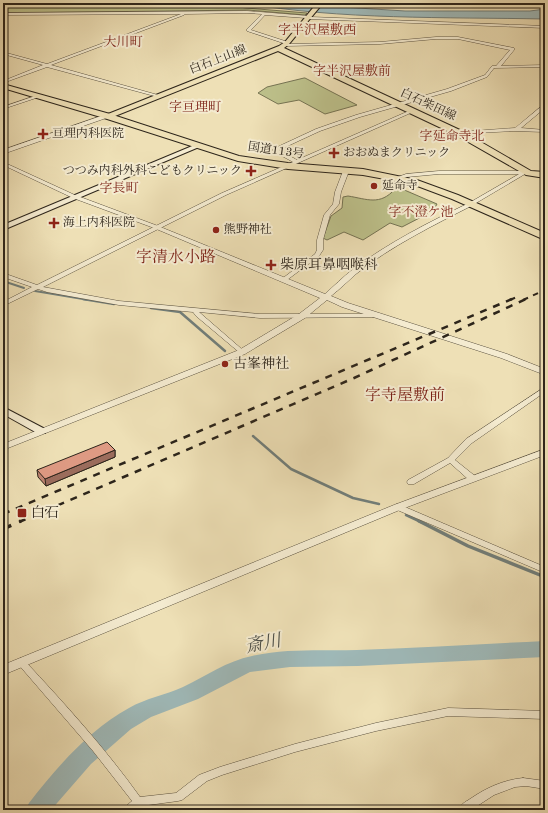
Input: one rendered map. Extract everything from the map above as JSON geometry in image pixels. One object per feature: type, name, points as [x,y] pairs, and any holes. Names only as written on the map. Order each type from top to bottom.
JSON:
[{"type":"main road","name":"白石上山線","points":[[107,116],[286,44],[320,3]]},
{"type":"main road","name":"白石柴田線","points":[[277,48],[324,68],[459,133],[471,141],[517,165],[526,173],[545,175]]},
{"type":"main road","name":"国道113号","points":[[3,86],[107,116],[196,146],[238,158],[398,178],[433,188],[545,237]]},
{"type":"main road","points":[[3,228],[196,146]]},
{"type":"main road","points":[[3,410],[41,431]]},
{"type":"street","points":[[3,82],[187,13]]},
{"type":"street","points":[[265,13],[248,30],[286,44],[380,43],[436,38],[458,38],[513,49],[498,66]]},
{"type":"street","points":[[3,14],[265,13],[309,17],[545,27]]},
{"type":"street","points":[[3,53],[156,96]]},
{"type":"street","points":[[292,164],[275,150],[331,126],[486,76],[493,67],[545,66]]},
{"type":"street","points":[[3,108],[40,96]]},
{"type":"street","points":[[517,129],[545,106]]},
{"type":"street","points":[[3,304],[156,227],[292,164],[413,111]]},
{"type":"street","points":[[3,152],[107,116]]},
{"type":"street","points":[[459,133],[495,132],[517,129],[545,131]]},
{"type":"street","points":[[3,163],[75,197],[156,227],[326,297],[378,316],[504,356],[545,372]]},
{"type":"street","points":[[285,279],[317,255],[320,250],[320,240],[327,215],[336,204],[338,192],[346,171]]},
{"type":"street","points":[[398,178],[401,176],[470,172],[526,173]]},
{"type":"street","points":[[3,446],[242,352],[302,316],[354,272],[381,253],[526,173]]},
{"type":"street","points":[[3,275],[37,287],[99,300],[260,316],[378,316]]},
{"type":"street","points":[[195,310],[198,315],[242,352]]},
{"type":"street","points":[[411,482],[451,460],[469,441],[545,389]]},
{"type":"street","points":[[3,670],[398,507],[472,478],[545,452]]},
{"type":"street","points":[[451,460],[472,478]]},
{"type":"street","points":[[398,507],[545,570]]},
{"type":"street","points":[[21,662],[75,722],[124,782],[138,802]]},
{"type":"street","points":[[129,810],[138,802],[178,797],[203,778],[220,771],[295,748],[376,727],[448,712],[545,714]]},
{"type":"street","points":[[463,810],[488,793],[507,785],[524,782],[545,785]]},
{"type":"green space","points":[[3,3],[210,3],[246,8],[307,13],[305,15],[248,10],[3,13]]},
{"type":"green space","points":[[305,78],[357,105],[325,114],[299,100],[278,104],[258,93],[267,87]]},
{"type":"green space","points":[[395,186],[437,204],[433,211],[402,227],[390,223],[363,240],[344,232],[327,240],[323,238],[331,216],[342,208],[343,197],[348,196],[367,200],[384,198],[395,189],[393,187]]},
{"type":"water","points":[[243,3],[279,3],[405,11],[530,11],[545,9],[545,19],[431,18],[355,15]]},
{"type":"building","points":[[107,442],[115,450],[45,479],[37,470]]},
{"type":"waterway","points":[[3,281],[24,288]]},
{"type":"waterway","points":[[35,291],[83,299]]},
{"type":"waterway","points":[[83,299],[114,304]]},
{"type":"waterway","points":[[83,299],[89,300]]},
{"type":"waterway","points":[[151,308],[180,312],[225,351]]},
{"type":"waterway","points":[[253,436],[291,469],[353,498],[379,504]]},
{"type":"waterway","points":[[406,515],[421,522]]},
{"type":"waterway","points":[[421,522],[468,546],[545,577]]},
{"type":"waterway","name":"斎川","points":[[37,810],[82,757],[123,722],[143,711],[190,693],[227,673],[250,664],[263,661],[290,659],[358,658],[545,649]]},
{"type":"railway","points":[[523,300],[545,290]]},
{"type":"railway","points":[[510,300],[519,296]]},
{"type":"railway","points":[[3,514],[512,299]]},
{"type":"railway","points":[[19,522],[354,378],[526,299]]},
{"type":"railway","points":[[3,529],[21,521]]},
{"type":"place","name":"亘理内科医院","points":[[43,134]]},
{"type":"place","name":"おおぬまクリニック","points":[[334,153]]},
{"type":"place","name":"つつみ内科外科こどもクリニック","points":[[251,171]]},
{"type":"place","name":"延命寺","points":[[374,186]]},
{"type":"place","name":"海上内科医院","points":[[54,223]]},
{"type":"place","name":"熊野神社","points":[[216,230]]},
{"type":"place","name":"柴原耳鼻咽喉科","points":[[271,265]]},
{"type":"place","name":"古峯神社","points":[[225,364]]},
{"type":"place","name":"白石","points":[[22,513]]},
{"type":"district","name":"字半沢屋敷西","points":[[317,30]]},
{"type":"district","name":"大川町","points":[[123,42]]},
{"type":"district","name":"字半沢屋敷前","points":[[352,71]]},
{"type":"district","name":"字亘理町","points":[[195,107]]},
{"type":"district","name":"字延命寺北","points":[[452,136]]},
{"type":"district","name":"字長町","points":[[119,188]]},
{"type":"district","name":"字不澄ケ池","points":[[421,212]]},
{"type":"district","name":"字清水小路","points":[[176,258]]},
{"type":"district","name":"字寺屋敷前","points":[[405,396]]}]
